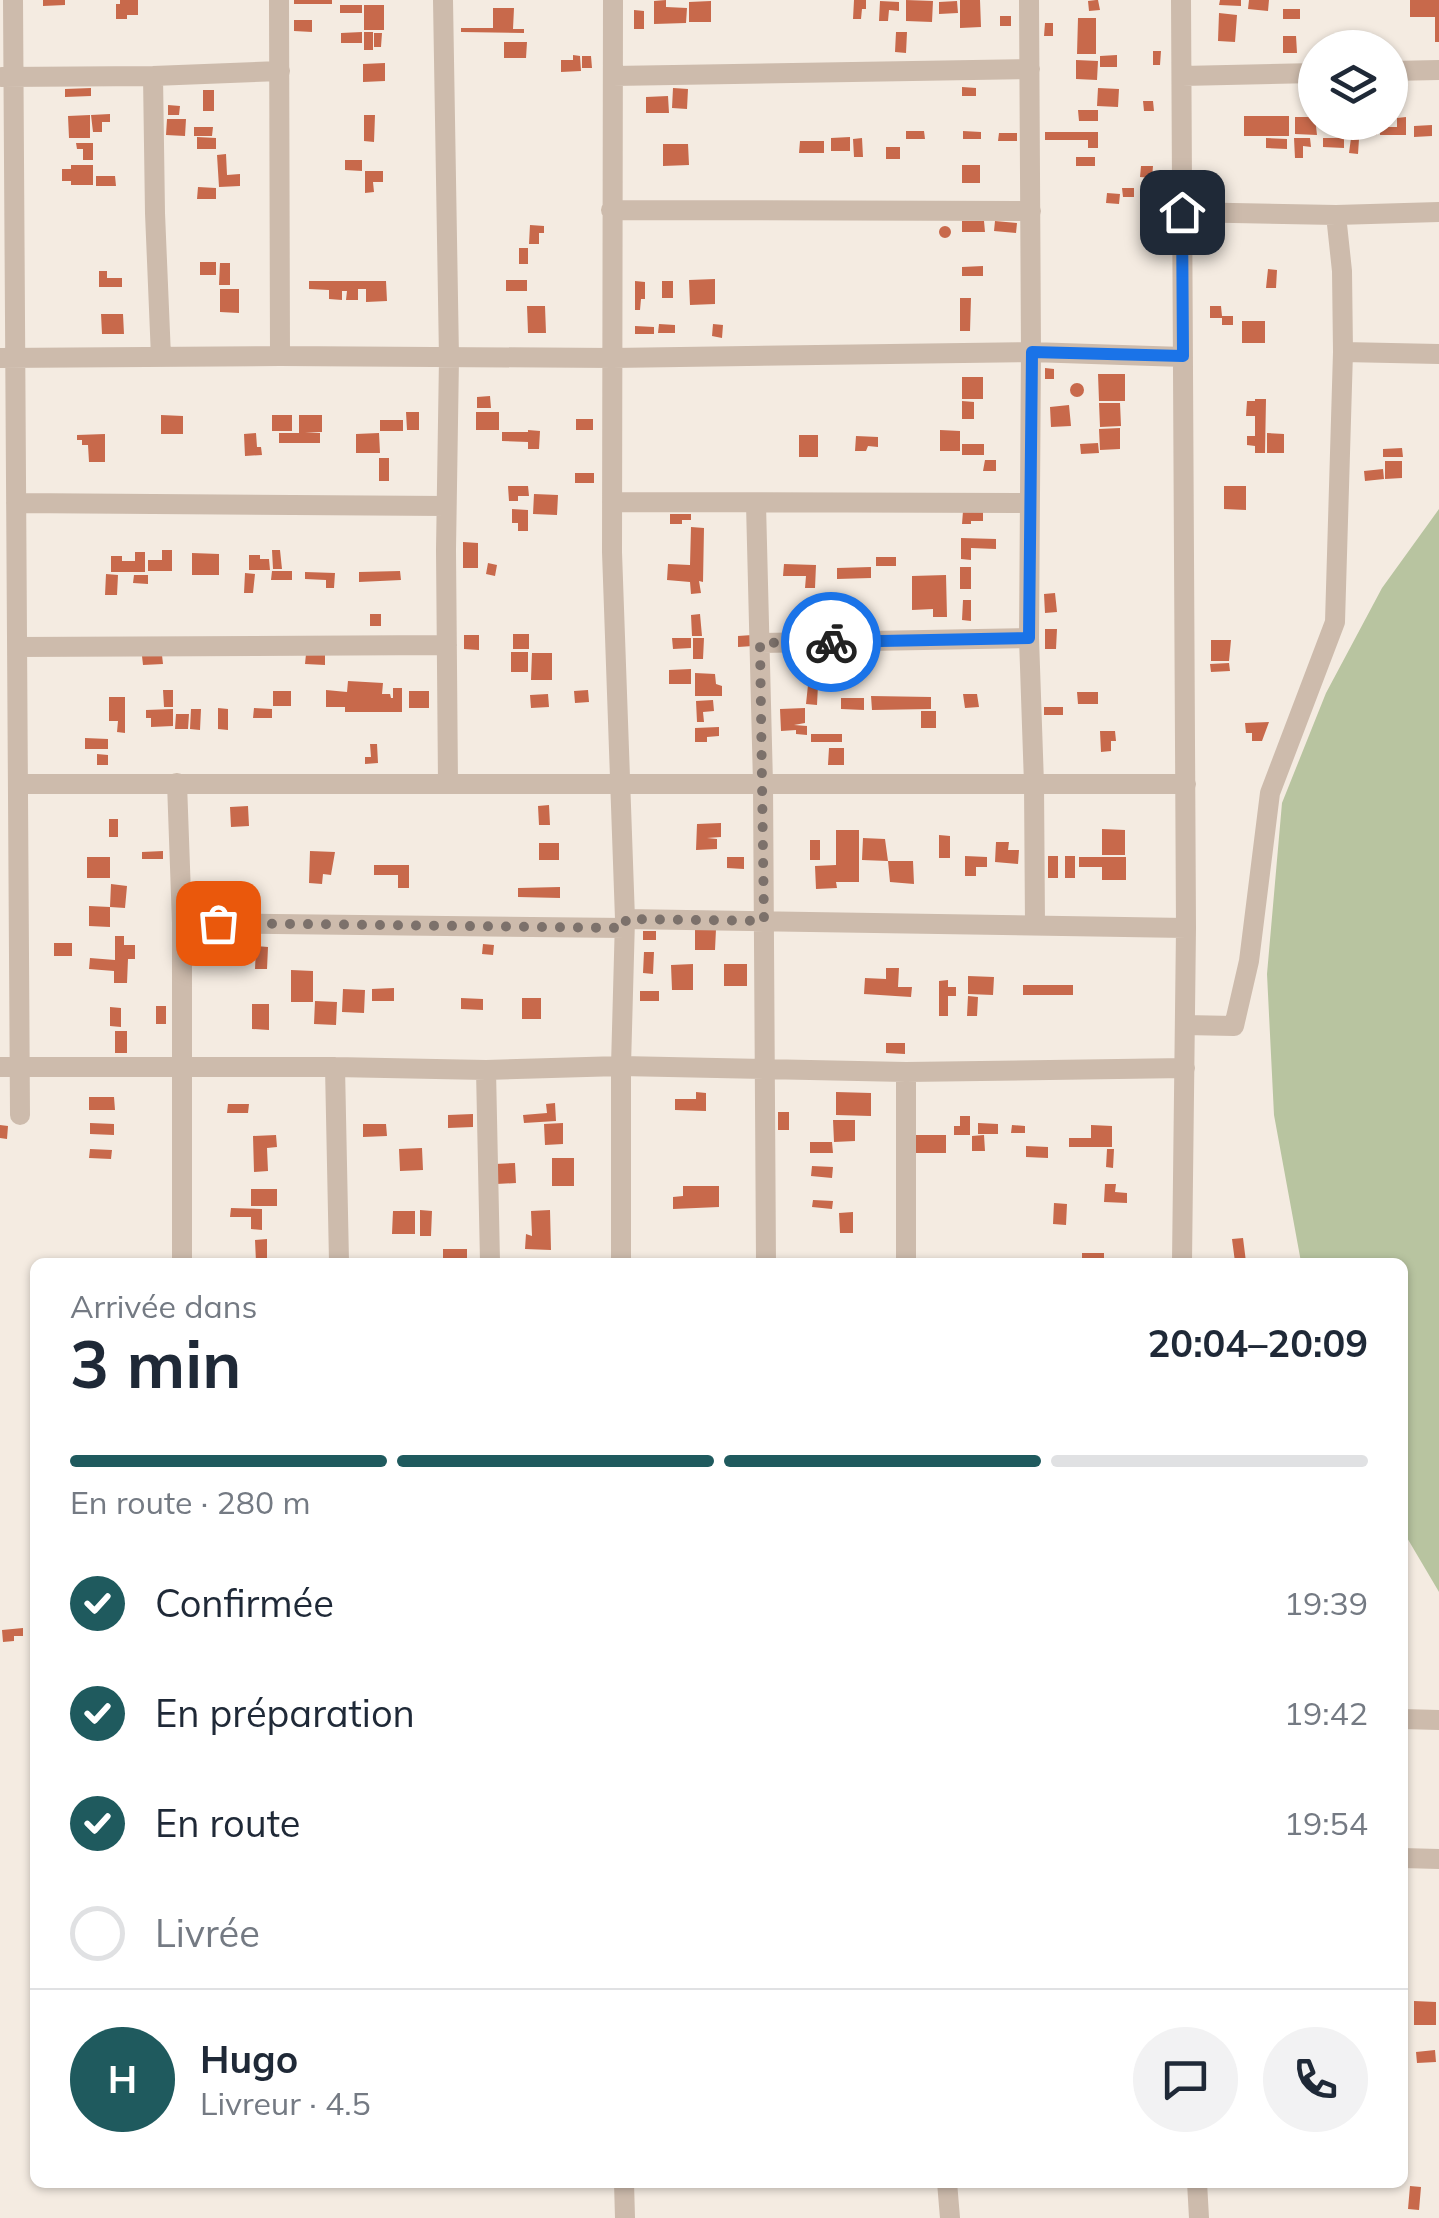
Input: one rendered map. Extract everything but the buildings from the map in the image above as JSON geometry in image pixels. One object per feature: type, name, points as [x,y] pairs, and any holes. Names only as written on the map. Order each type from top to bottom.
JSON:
[{"type":"street","points":[[13,0],[7,77],[7,216],[8,358],[16,502],[18,784],[9,920],[10,1067],[20,1115]]},
{"type":"street","points":[[280,0],[280,356]]},
{"type":"street","points":[[443,0],[449,358],[448,784]]},
{"type":"street","points":[[613,0],[612,502],[625,923],[621,1258]]},
{"type":"street","points":[[1030,0],[1029,638],[1035,925]]},
{"type":"street","points":[[1181,0],[1186,784],[1182,1258]]},
{"type":"street","points":[[612,76],[1030,70]]},
{"type":"street","points":[[1408,71],[1439,70]]},
{"type":"street","points":[[7,77],[280,71]]},
{"type":"street","points":[[1182,76],[1298,73]]},
{"type":"street","points":[[153,76],[162,357]]},
{"type":"street","points":[[611,210],[1030,211]]},
{"type":"street","points":[[1182,212],[1439,212]]},
{"type":"street","points":[[1185,1025],[1234,1026],[1249,961],[1270,793],[1335,622],[1343,352],[1342,271],[1336,215]]},
{"type":"street","points":[[8,358],[613,358],[1032,352],[1183,356]]},
{"type":"street","points":[[1343,352],[1439,354]]},
{"type":"street","points":[[16,502],[446,506]]},
{"type":"street","points":[[612,502],[1030,504]]},
{"type":"street","points":[[756,504],[763,784],[766,1258]]},
{"type":"street","points":[[760,643],[1029,638]]},
{"type":"street","points":[[17,646],[447,644]]},
{"type":"street","points":[[18,784],[1186,784]]},
{"type":"street","points":[[178,784],[182,1258]]},
{"type":"street","points":[[182,922],[764,921],[1186,928]]},
{"type":"street","points":[[10,1067],[486,1070],[621,1066],[906,1072],[1184,1068]]},
{"type":"street","points":[[334,1067],[339,1258]]},
{"type":"street","points":[[486,1070],[490,1258]]},
{"type":"street","points":[[906,1072],[906,1258]]},
{"type":"street","points":[[1408,1719],[1439,1720]]},
{"type":"street","points":[[1408,1858],[1439,1859]]},
{"type":"street","points":[[624,2188],[624,2218]]},
{"type":"street","points":[[948,2188],[950,2218]]},
{"type":"street","points":[[1197,2188],[1198,2218]]},
{"type":"green space","points":[[1439,509],[1439,1592],[1408,1539],[1408,1258],[1300,1258],[1274,1115],[1267,974],[1282,803],[1326,693],[1382,588]]},
{"type":"way so far","points":[[218,923],[625,928],[626,919],[764,921],[760,643],[831,642]]},
{"type":"route","points":[[831,642],[1029,638],[1032,352],[1183,356],[1182,212]]}]
